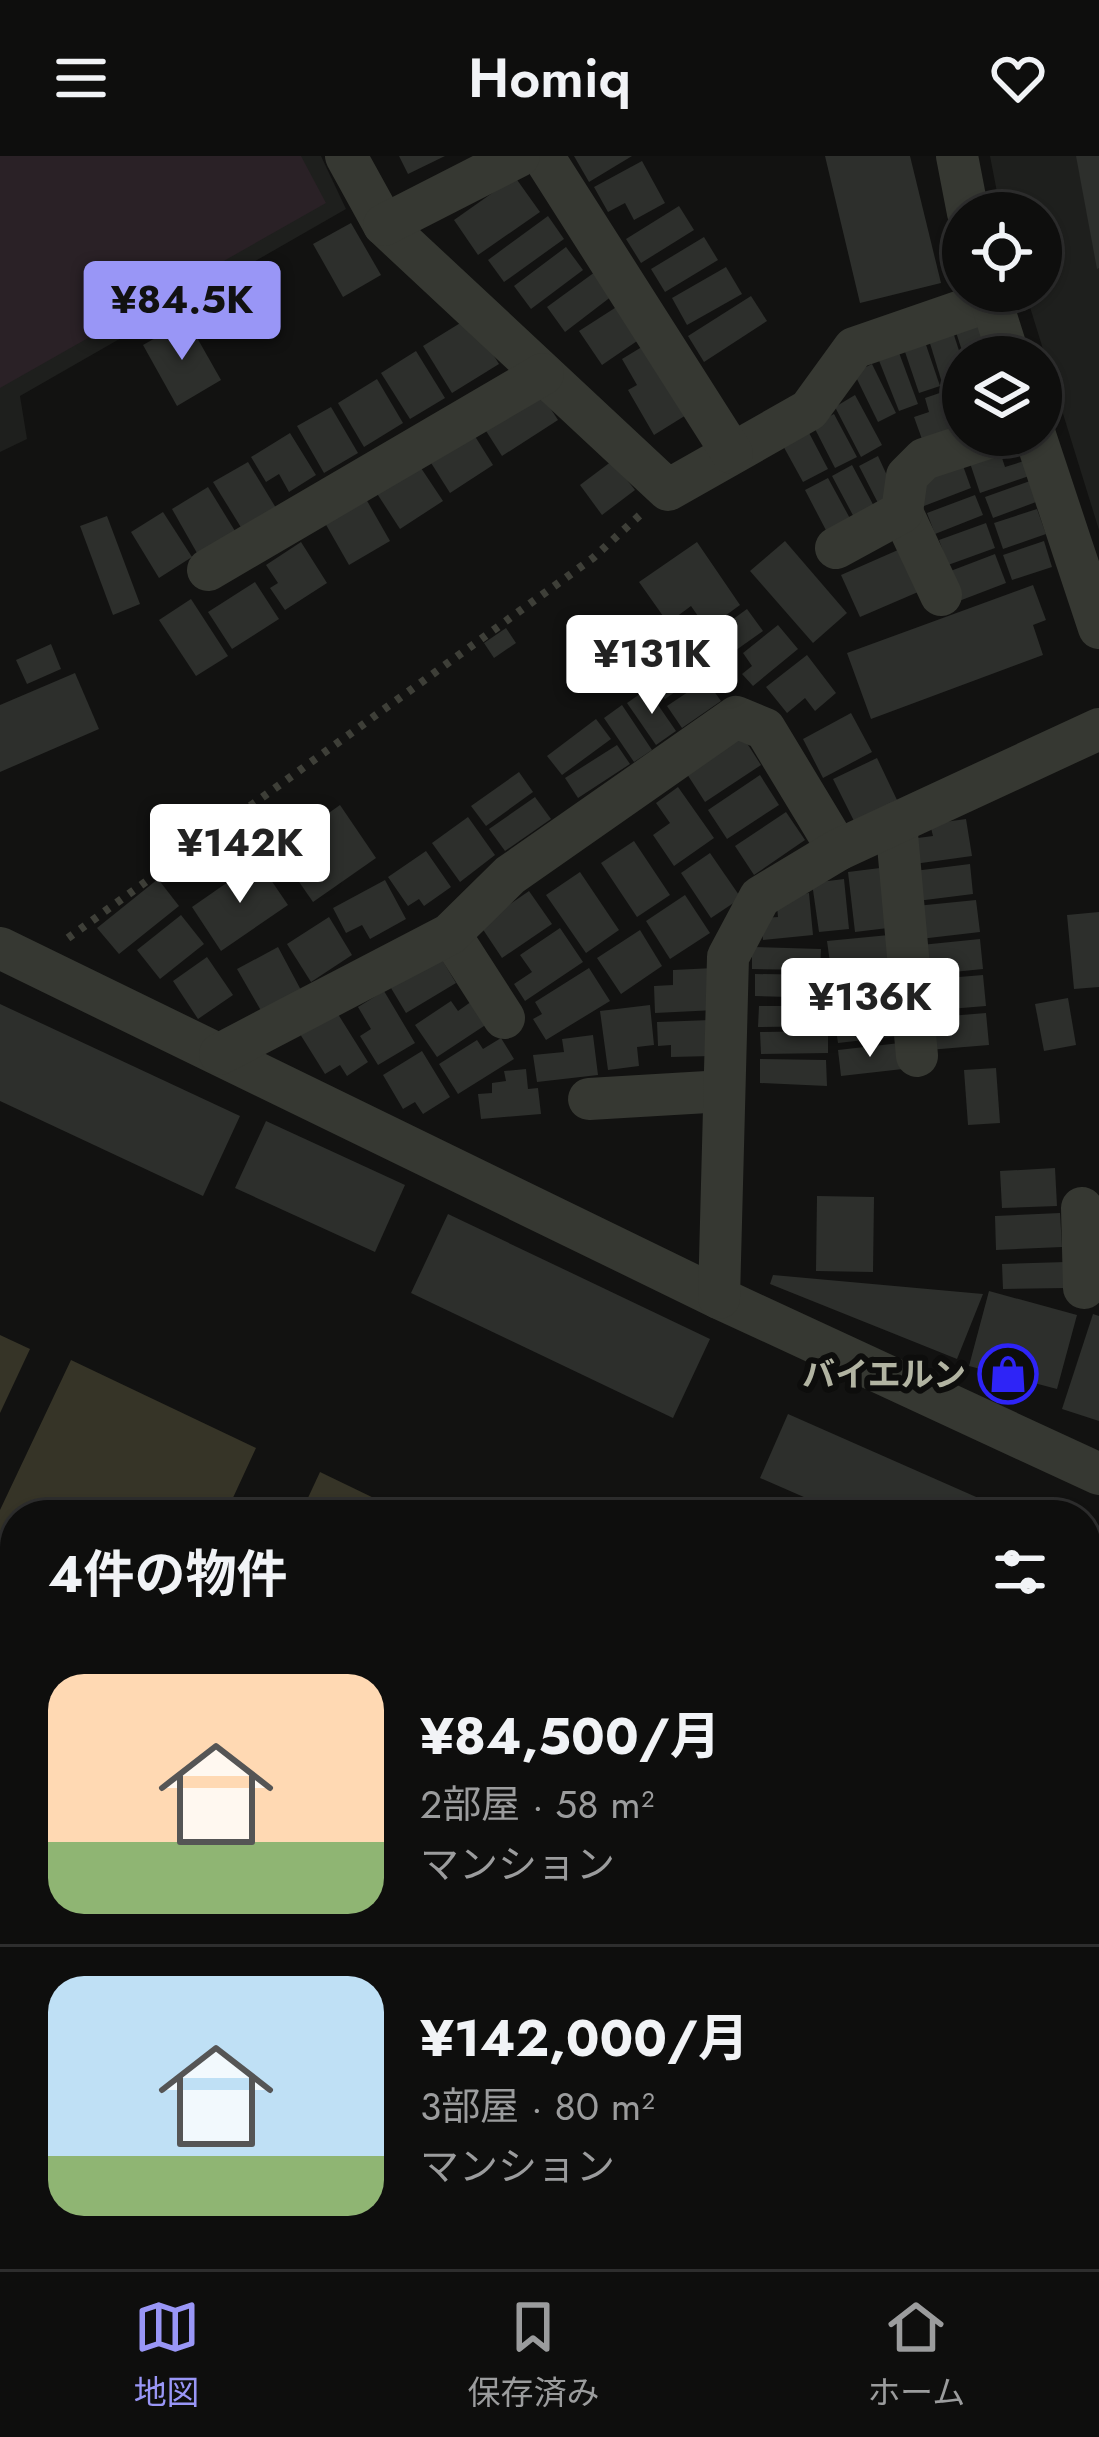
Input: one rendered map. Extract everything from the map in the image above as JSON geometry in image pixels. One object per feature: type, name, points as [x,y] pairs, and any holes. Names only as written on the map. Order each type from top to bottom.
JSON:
[{"type":"street","points":[[346,156],[384,225],[668,490],[809,410],[854,348],[947,312]]},
{"type":"street","points":[[384,225],[519,156]]},
{"type":"street","points":[[543,156],[732,453]]},
{"type":"street","points":[[957,156],[964,192]]},
{"type":"street","points":[[208,571],[543,374]]},
{"type":"street","points":[[941,595],[902,512],[907,476],[924,459],[942,453]]},
{"type":"street","points":[[1042,456],[1099,628]]},
{"type":"street","points":[[836,548],[902,512]]},
{"type":"street","points":[[220,1054],[450,934],[510,875],[736,717],[765,729],[838,850]]},
{"type":"street","points":[[718,1298],[728,957],[760,897],[838,850],[1099,729]]},
{"type":"street","points":[[896,823],[917,1056]]},
{"type":"street","points":[[450,934],[504,1018]]},
{"type":"street","points":[[17,956],[718,1298],[1099,1474]]},
{"type":"street","points":[[589,1099],[724,1091]]},
{"type":"street","points":[[1082,1208],[1089,1265]]},
{"type":"path","points":[[17,956],[227,819],[592,558],[668,490]]},
{"type":"shaded area","points":[[0,156],[321,156],[346,209],[20,396],[27,439],[0,452]]},
{"type":"shaded area","points":[[0,156],[301,156],[326,203],[0,388]]},
{"type":"shaded area","points":[[990,156],[1099,156],[1099,530],[1062,410],[1062,336],[1039,336],[1032,312],[1062,312],[1062,192],[997,192]]},
{"type":"shaded area","points":[[0,1335],[30,1349],[0,1413]]},
{"type":"shaded area","points":[[71,1360],[256,1448],[232,1500],[5,1500]]},
{"type":"shaded area","points":[[320,1472],[378,1500],[307,1500]]},
{"type":"building","points":[[399,156],[445,156],[408,174]]},
{"type":"building","points":[[574,156],[632,156],[589,182]]},
{"type":"building","points":[[825,156],[910,156],[941,283],[860,303]]},
{"type":"building","points":[[1076,156],[1099,156],[1097,269]]},
{"type":"building","points":[[642,161],[665,203],[634,220],[625,203],[608,212],[594,187]]},
{"type":"building","points":[[515,177],[540,212],[478,255],[454,220]]},
{"type":"building","points":[[679,206],[694,230],[641,263],[626,239]]},
{"type":"building","points":[[548,216],[564,239],[504,282],[488,260]]},
{"type":"building","points":[[351,223],[381,275],[343,297],[313,244]]},
{"type":"building","points":[[704,237],[718,260],[665,292],[651,269]]},
{"type":"building","points":[[566,247],[583,270],[531,309],[514,286]]},
{"type":"building","points":[[726,267],[742,294],[687,325],[672,298]]},
{"type":"building","points":[[595,272],[612,296],[565,332],[547,307]]},
{"type":"building","points":[[751,296],[767,321],[704,362],[688,336]]},
{"type":"building","points":[[618,306],[640,339],[602,365],[579,331]]},
{"type":"building","points":[[470,317],[499,364],[452,393],[423,346]]},
{"type":"building","points":[[187,320],[221,380],[177,406],[143,345]]},
{"type":"building","points":[[981,320],[986,336],[957,336],[955,329]]},
{"type":"building","points":[[953,332],[954,336],[942,336],[942,383],[929,340]]},
{"type":"building","points":[[924,339],[940,386],[919,393],[903,346]]},
{"type":"building","points":[[650,342],[691,412],[654,435],[628,390],[637,385],[622,359]]},
{"type":"building","points":[[898,350],[918,404],[899,411],[878,358]]},
{"type":"building","points":[[416,351],[445,398],[410,419],[381,373]]},
{"type":"building","points":[[872,364],[896,413],[878,422],[854,373]]},
{"type":"building","points":[[377,379],[403,423],[364,447],[338,403]]},
{"type":"building","points":[[537,388],[558,420],[502,456],[481,423]]},
{"type":"building","points":[[942,392],[942,435],[923,442],[914,417],[929,412],[925,398]]},
{"type":"building","points":[[855,395],[882,445],[861,457],[835,407]]},
{"type":"building","points":[[331,407],[358,453],[324,473],[297,426]]},
{"type":"building","points":[[834,414],[857,457],[835,468],[813,425]]},
{"type":"building","points":[[807,429],[828,469],[803,482],[781,442]]},
{"type":"building","points":[[471,430],[493,465],[450,493],[428,458]]},
{"type":"building","points":[[290,433],[316,475],[289,492],[279,474],[266,482],[251,457]]},
{"type":"building","points":[[878,456],[896,495],[878,503],[859,466]]},
{"type":"building","points":[[1001,456],[1005,467],[1024,461],[1029,476],[980,493],[970,463]]},
{"type":"building","points":[[612,461],[635,490],[602,515],[580,485]]},
{"type":"building","points":[[248,462],[276,508],[242,529],[213,482]]},
{"type":"building","points":[[962,463],[971,488],[924,506],[914,482]]},
{"type":"building","points":[[419,465],[443,501],[400,529],[376,492]]},
{"type":"building","points":[[852,465],[876,510],[856,521],[832,476]]},
{"type":"building","points":[[828,478],[853,524],[829,536],[805,490]]},
{"type":"building","points":[[1030,481],[1036,502],[993,518],[985,497]]},
{"type":"building","points":[[208,487],[235,531],[197,553],[172,509]]},
{"type":"building","points":[[975,495],[983,515],[935,534],[927,513]]},
{"type":"building","points":[[366,499],[390,541],[349,565],[325,523]]},
{"type":"building","points":[[1037,509],[1046,534],[1003,549],[994,523]]},
{"type":"building","points":[[163,512],[192,557],[159,578],[131,532]]},
{"type":"building","points":[[107,516],[140,604],[113,615],[80,526]]},
{"type":"building","points":[[986,523],[995,548],[948,565],[939,540]]},
{"type":"building","points":[[785,541],[847,613],[813,643],[750,571]]},
{"type":"building","points":[[1044,541],[1052,567],[1012,580],[1003,555]]},
{"type":"building","points":[[301,542],[327,583],[285,610],[270,588],[278,583],[266,565]]},
{"type":"building","points":[[697,542],[740,605],[707,629],[691,606],[668,623],[639,582]]},
{"type":"building","points":[[907,546],[925,589],[860,617],[841,575]]},
{"type":"building","points":[[995,554],[1006,583],[959,601],[948,572]]},
{"type":"building","points":[[255,582],[279,619],[232,649],[208,612]]},
{"type":"building","points":[[1033,585],[1046,620],[1033,625],[1043,655],[871,719],[847,653]]},
{"type":"building","points":[[191,599],[228,656],[196,676],[159,620]]},
{"type":"building","points":[[747,609],[763,631],[715,665],[699,644]]},
{"type":"building","points":[[778,625],[798,649],[753,686],[742,674],[752,666],[743,653]]},
{"type":"building","points":[[506,628],[516,643],[494,658],[484,643]]},
{"type":"building","points":[[51,644],[61,669],[27,684],[16,660]]},
{"type":"building","points":[[694,648],[709,668],[665,699],[650,679]]},
{"type":"building","points":[[807,655],[836,693],[815,711],[805,698],[787,713],[766,687]]},
{"type":"building","points":[[75,673],[99,729],[0,772],[0,705]]},
{"type":"building","points":[[706,680],[721,701],[682,728],[667,706]]},
{"type":"building","points":[[647,689],[676,731],[656,745],[627,703]]},
{"type":"building","points":[[622,705],[652,750],[634,762],[604,718]]},
{"type":"building","points":[[851,713],[872,752],[823,778],[803,739]]},
{"type":"building","points":[[596,719],[611,739],[562,775],[547,756]]},
{"type":"building","points":[[743,737],[761,765],[705,802],[687,774]]},
{"type":"building","points":[[617,745],[630,764],[578,798],[565,778]]},
{"type":"building","points":[[877,758],[897,800],[854,821],[833,779]]},
{"type":"building","points":[[519,772],[533,792],[486,826],[471,806]]},
{"type":"building","points":[[760,775],[779,805],[727,839],[708,810]]},
{"type":"building","points":[[678,787],[714,838],[674,866],[653,835],[670,823],[656,803]]},
{"type":"building","points":[[535,797],[551,819],[505,851],[489,829]]},
{"type":"building","points":[[340,805],[376,858],[313,902],[277,850]]},
{"type":"building","points":[[786,812],[805,840],[754,875],[735,846]]},
{"type":"building","points":[[468,817],[495,855],[460,882],[432,843]]},
{"type":"building","points":[[966,819],[972,856],[914,864],[910,839],[933,836],[930,824]]},
{"type":"building","points":[[634,841],[670,895],[637,917],[601,863]]},
{"type":"building","points":[[426,851],[451,887],[424,906],[419,899],[408,906],[388,877]]},
{"type":"building","points":[[710,853],[741,898],[711,918],[681,873]]},
{"type":"building","points":[[258,861],[288,905],[221,951],[192,907]]},
{"type":"building","points":[[970,864],[973,894],[917,901],[914,871]]},
{"type":"building","points":[[880,868],[888,928],[855,932],[848,872]]},
{"type":"building","points":[[580,872],[619,930],[586,953],[546,895]]},
{"type":"building","points":[[158,879],[179,906],[119,954],[97,928]]},
{"type":"building","points":[[844,879],[849,929],[819,932],[812,883]]},
{"type":"building","points":[[385,880],[406,919],[370,939],[362,925],[346,933],[333,908]]},
{"type":"building","points":[[529,891],[552,924],[502,958],[480,925]]},
{"type":"building","points":[[809,893],[813,935],[763,940],[761,918],[778,917],[776,897]]},
{"type":"building","points":[[685,895],[710,933],[670,959],[646,921]]},
{"type":"building","points":[[976,900],[980,932],[920,939],[916,906]]},
{"type":"building","points":[[1099,912],[1099,987],[1074,989],[1067,915]]},
{"type":"building","points":[[181,915],[204,944],[160,979],[137,950]]},
{"type":"building","points":[[329,917],[352,955],[311,982],[287,944]]},
{"type":"building","points":[[560,928],[583,962],[525,1001],[514,984],[532,972],[520,955]]},
{"type":"building","points":[[640,930],[662,966],[621,994],[597,958]]},
{"type":"building","points":[[889,935],[892,964],[831,970],[827,941]]},
{"type":"building","points":[[980,939],[983,969],[924,975],[921,945]]},
{"type":"building","points":[[278,947],[302,992],[263,1014],[237,969]]},
{"type":"building","points":[[752,947],[821,949],[820,970],[752,969]]},
{"type":"building","points":[[438,953],[456,983],[406,1013],[388,983]]},
{"type":"building","points":[[207,957],[233,995],[198,1019],[173,981]]},
{"type":"building","points":[[589,968],[610,1001],[546,1040],[533,1019],[542,1014],[535,1002]]},
{"type":"building","points":[[714,968],[716,1010],[655,1013],[654,986],[673,985],[673,970]]},
{"type":"building","points":[[893,971],[896,1004],[835,1010],[832,977]]},
{"type":"building","points":[[755,974],[825,975],[825,998],[755,996]]},
{"type":"building","points":[[983,975],[986,1006],[925,1011],[923,980]]},
{"type":"building","points":[[384,991],[415,1043],[378,1065],[360,1036],[371,1029],[358,1007]]},
{"type":"building","points":[[1068,998],[1076,1045],[1044,1051],[1035,1004]]},
{"type":"building","points":[[475,999],[490,1022],[437,1057],[415,1025],[451,1001],[458,1011]]},
{"type":"building","points":[[0,1004],[240,1116],[203,1196],[0,1101]]},
{"type":"building","points":[[650,1005],[654,1045],[637,1047],[639,1066],[608,1070],[600,1011]]},
{"type":"building","points":[[759,1006],[826,1006],[827,1026],[758,1027]]},
{"type":"building","points":[[896,1009],[899,1036],[838,1043],[834,1016]]},
{"type":"building","points":[[336,1011],[368,1062],[347,1076],[340,1065],[325,1074],[300,1034]]},
{"type":"building","points":[[986,1013],[989,1045],[928,1050],[925,1018]]},
{"type":"building","points":[[711,1020],[712,1056],[671,1057],[671,1045],[658,1046],[657,1022]]},
{"type":"building","points":[[828,1031],[828,1053],[761,1054],[760,1032]]},
{"type":"building","points":[[593,1035],[598,1075],[537,1082],[533,1055],[564,1052],[562,1039]]},
{"type":"building","points":[[501,1038],[514,1059],[458,1094],[439,1064],[477,1040],[483,1049]]},
{"type":"building","points":[[900,1043],[903,1069],[841,1076],[838,1050]]},
{"type":"building","points":[[422,1051],[450,1097],[423,1114],[415,1102],[403,1109],[383,1075]]},
{"type":"building","points":[[760,1059],[826,1060],[827,1086],[760,1083]]},
{"type":"building","points":[[996,1068],[1000,1123],[968,1125],[964,1070]]},
{"type":"building","points":[[526,1069],[528,1089],[538,1088],[541,1114],[481,1119],[478,1094],[492,1093],[492,1083],[506,1081],[504,1071]]},
{"type":"building","points":[[266,1121],[405,1185],[375,1252],[235,1188]]},
{"type":"building","points":[[1055,1168],[1057,1206],[1002,1208],[1000,1171]]},
{"type":"building","points":[[817,1196],[874,1197],[873,1272],[816,1271]]},
{"type":"building","points":[[1060,1213],[1062,1247],[996,1250],[995,1216]]},
{"type":"building","points":[[448,1214],[710,1339],[673,1418],[411,1293]]},
{"type":"building","points":[[1066,1262],[1066,1288],[1003,1289],[1002,1264]]},
{"type":"building","points":[[773,1275],[983,1294],[957,1359],[770,1284]]},
{"type":"building","points":[[989,1291],[1077,1315],[1057,1389],[969,1366]]},
{"type":"building","points":[[1093,1314],[1099,1316],[1099,1421],[1062,1409]]},
{"type":"building","points":[[788,1414],[983,1500],[811,1500],[760,1478]]},
{"type":"place","name":"バイエルン","points":[[1008,1374]]}]
